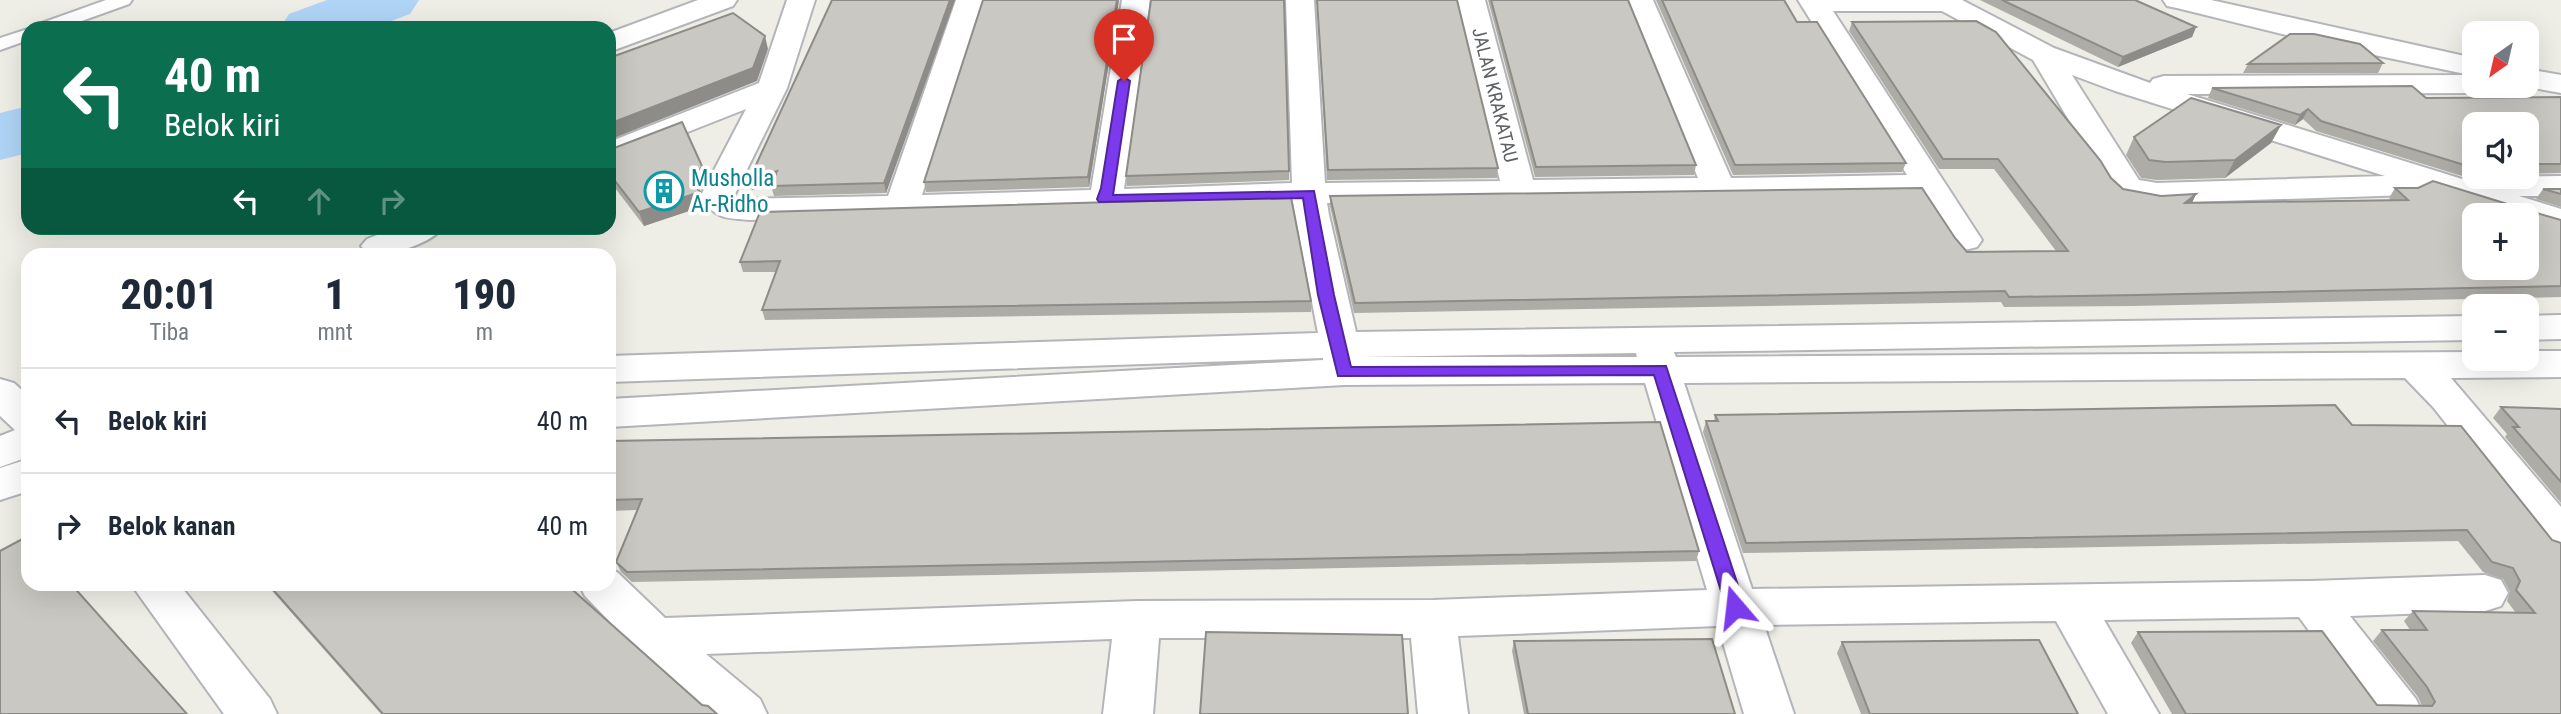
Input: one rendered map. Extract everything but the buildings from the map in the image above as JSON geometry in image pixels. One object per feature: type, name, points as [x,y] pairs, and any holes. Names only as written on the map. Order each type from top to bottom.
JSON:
[{"type":"street","points":[[616,40],[723,0]]},
{"type":"street","points":[[801,0],[772,88],[717,197],[727,208],[750,211],[902,204],[1309,194],[1930,186]]},
{"type":"street","points":[[902,204],[970,0]]},
{"type":"street","points":[[1104,199],[1108,188],[1136,0]]},
{"type":"street","points":[[1300,0],[1309,194],[1326,295],[1342,358]]},
{"type":"street","name":"JALAN KRAKATAU","points":[[1471,0],[1519,191]]},
{"type":"street","points":[[1639,0],[1719,188]]},
{"type":"street","points":[[2177,0],[2322,35],[2462,64]]},
{"type":"street","points":[[1814,2],[1944,1],[2044,54],[2126,85],[2561,219]]},
{"type":"street","points":[[1814,2],[1965,240]]},
{"type":"street","points":[[2044,54],[2125,186],[2131,189],[2157,193],[2447,185],[2561,186]]},
{"type":"street","points":[[2539,80],[2560,84]]},
{"type":"street","points":[[2539,84],[2560,84]]},
{"type":"street","points":[[2126,85],[2462,85]]},
{"type":"street","points":[[616,150],[772,88]]},
{"type":"street","points":[[375,243],[402,235]]},
{"type":"street","points":[[2539,328],[2561,327]]},
{"type":"street","points":[[1656,355],[2462,328]]},
{"type":"street","points":[[1656,355],[1769,714]]},
{"type":"street","points":[[616,369],[1656,355],[2416,365],[2561,364]]},
{"type":"street","points":[[616,412],[1342,358]]},
{"type":"street","points":[[2416,365],[2447,397],[2561,537]]},
{"type":"street","points":[[0,392],[21,413]]},
{"type":"street","points":[[0,452],[21,444]]},
{"type":"street","points":[[0,485],[21,477]]},
{"type":"street","points":[[158,591],[252,714]]},
{"type":"street","points":[[608,591],[654,637],[742,714]]},
{"type":"street","points":[[654,637],[1137,620],[1433,620],[1735,607],[2311,599],[2485,593]]},
{"type":"street","points":[[2311,599],[2398,714]]},
{"type":"street","points":[[2069,602],[2134,714]]},
{"type":"street","points":[[1128,714],[1137,620]]},
{"type":"street","points":[[1433,620],[1443,714]]},
{"type":"lane","points":[[64,21],[122,0]]},
{"type":"lane","points":[[0,44],[21,36]]},
{"type":"waterway","points":[[332,21],[387,0]]},
{"type":"waterway","points":[[0,138],[21,130]]},
{"type":"place","name":"Musholla Ar-Ridho","points":[[664,191]]},
{"type":"route","points":[[1124,81],[1108,188],[1104,199],[1309,194],[1326,295],[1340,345],[1344,372],[1661,370],[1735,607]]}]
